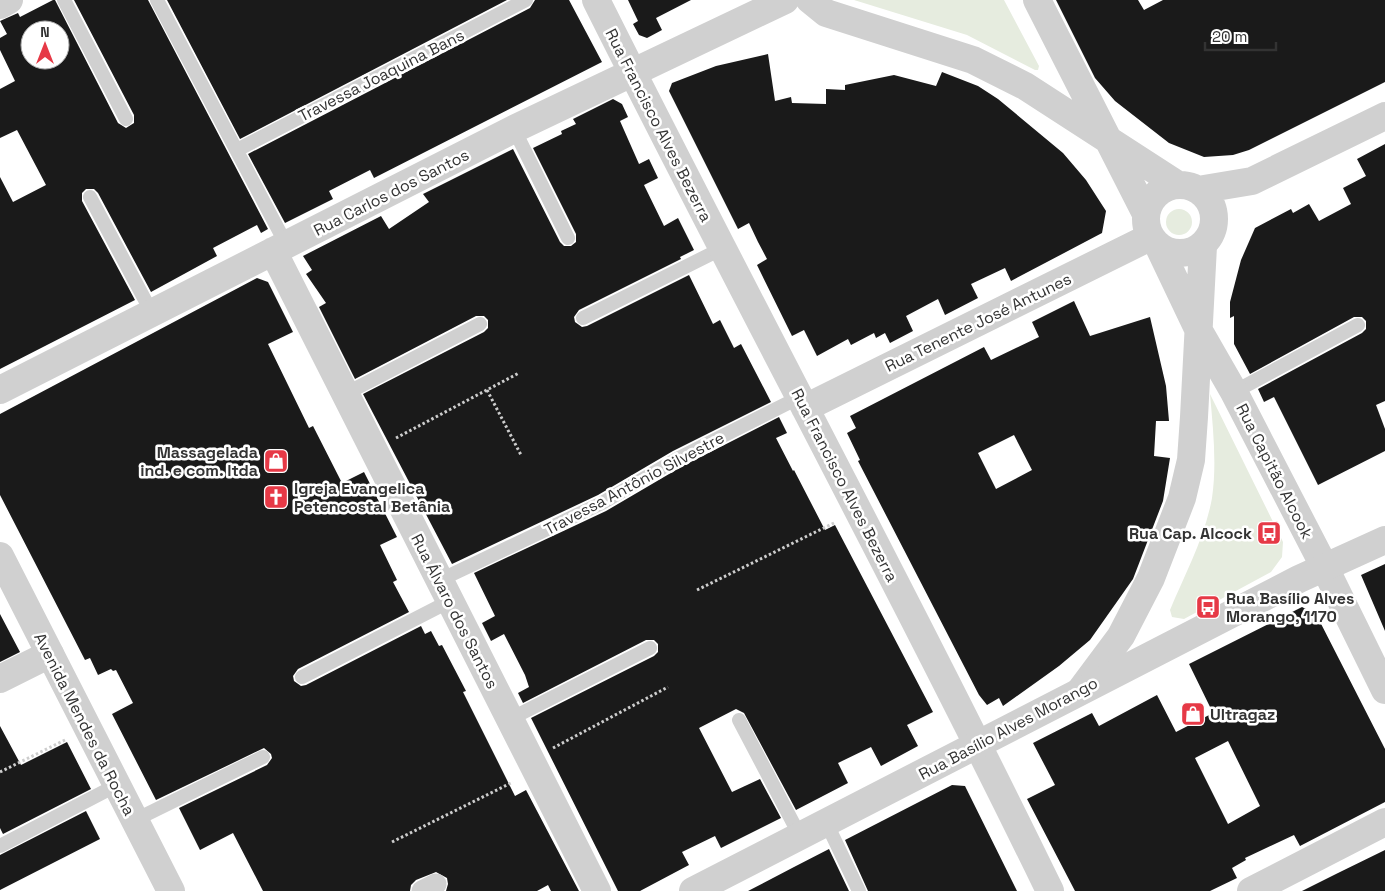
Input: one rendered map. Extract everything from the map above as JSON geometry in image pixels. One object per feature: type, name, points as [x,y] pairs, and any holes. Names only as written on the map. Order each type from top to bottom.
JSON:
[{"type":"street","points":[[0,5],[9,0]]},
{"type":"street","name":"Rua Francisco Alves Bezerra","points":[[596,0],[721,248],[979,745],[1050,891]]},
{"type":"street","name":"Rua Carlos dos Santos","points":[[0,390],[514,129],[785,0]]},
{"type":"street","points":[[810,0],[826,13],[973,60],[1025,86],[1188,187],[1212,205],[1199,331],[1191,460],[1177,514],[1151,578],[1121,636],[1080,690]]},
{"type":"street","points":[[1037,0],[1105,135]]},
{"type":"street","points":[[1252,181],[1209,235],[1183,254],[1167,251],[1152,232],[1150,203],[1157,193],[1167,187],[1252,181],[1385,116]]},
{"type":"street","name":"Rua Capitão Alcook","points":[[1105,135],[1199,331],[1234,392],[1324,566],[1385,690]]},
{"type":"street","name":"Rua Tenente José Antunes","points":[[802,402],[1152,232]]},
{"type":"street","name":"Rua Álvaro dos Santos","points":[[280,248],[345,394],[597,891]]},
{"type":"street","name":"Rua Basílio Alves Morango","points":[[693,891],[1324,566],[1385,540]]},
{"type":"street","name":"Avenida Mendes da Rocha","points":[[0,556],[171,891]]},
{"type":"street","points":[[0,679],[50,654]]},
{"type":"street","points":[[1251,891],[1385,822]]},
{"type":"lane","points":[[64,0],[126,119]]},
{"type":"lane","points":[[157,0],[237,150],[280,248]]},
{"type":"lane","name":"Travessa Joaquina Bans","points":[[237,150],[526,0]]},
{"type":"lane","points":[[514,129],[568,238]]},
{"type":"lane","points":[[90,197],[152,313]]},
{"type":"lane","points":[[583,318],[721,248]]},
{"type":"lane","points":[[345,394],[480,324]]},
{"type":"lane","points":[[1234,392],[1358,325]]},
{"type":"lane","name":"Travessa Antônio Silvestre","points":[[302,677],[445,591],[678,459],[802,402]]},
{"type":"lane","points":[[510,719],[650,648]]},
{"type":"lane","points":[[739,720],[800,836]]},
{"type":"lane","points":[[135,820],[264,757]]},
{"type":"lane","points":[[0,846],[117,785]]},
{"type":"lane","points":[[826,822],[859,891]]},
{"type":"path","points":[[374,450],[519,373]]},
{"type":"path","points":[[487,390],[521,455]]},
{"type":"path","points":[[696,590],[859,511]]},
{"type":"path","points":[[392,842],[534,766],[668,687]]},
{"type":"path","points":[[0,772],[88,728]]},
{"type":"shaded area","points":[[854,0],[1004,0],[1039,66],[1038,70],[967,35]]},
{"type":"shaded area","points":[[1179,209],[1188,213],[1192,222],[1188,231],[1179,235],[1170,231],[1166,222],[1170,213]]},
{"type":"shaded area","points":[[1210,394],[1283,542],[1282,557],[1271,572],[1184,619],[1172,617],[1170,610],[1200,541],[1212,498],[1214,459]]},
{"type":"building","points":[[55,0],[65,20],[20,20],[20,70],[70,70],[70,29],[118,123],[126,128],[134,123],[134,115],[74,0],[148,0],[268,229],[261,233],[257,225],[213,248],[217,256],[151,292],[98,193],[94,189],[86,189],[82,193],[82,201],[135,300],[0,369],[0,177],[13,202],[46,185],[17,130],[0,138],[0,89],[15,81],[0,50],[0,38],[7,34],[0,21],[18,13],[20,17]]},
{"type":"building","points":[[167,0],[507,0],[240,139]]},
{"type":"building","points":[[535,0],[569,0],[602,62],[374,178],[370,170],[329,191],[333,199],[285,223],[248,154],[530,8]]},
{"type":"building","points":[[628,0],[691,0],[656,18],[662,30],[647,38],[639,35],[633,24],[638,21]]},
{"type":"building","points":[[1056,0],[1138,0],[1144,10],[1163,0],[1385,0],[1385,82],[1249,150],[1233,155],[1204,157],[1169,143],[1115,101],[1095,78]]},
{"type":"building","points":[[768,54],[775,101],[791,97],[792,103],[826,104],[826,89],[845,90],[845,85],[894,75],[936,86],[942,72],[978,86],[998,99],[1063,153],[1086,180],[1106,211],[1102,233],[1011,281],[1005,268],[971,284],[978,298],[945,315],[938,299],[906,316],[913,331],[890,343],[885,333],[876,338],[874,333],[851,345],[848,339],[817,356],[804,330],[792,336],[757,265],[767,259],[749,223],[738,229],[669,91],[672,83],[716,66]]},
{"type":"building","points":[[613,99],[622,104],[628,117],[620,121],[639,164],[649,159],[658,178],[644,185],[664,226],[678,218],[694,250],[680,257],[681,259],[579,310],[574,317],[575,322],[582,327],[587,326],[689,275],[713,324],[720,320],[734,348],[741,344],[771,402],[673,451],[598,495],[452,564],[363,394],[484,332],[488,328],[488,320],[484,316],[476,316],[355,379],[319,307],[326,303],[306,274],[312,270],[303,256],[381,216],[389,229],[429,202],[423,194],[513,149],[560,242],[564,246],[571,246],[576,242],[576,234],[533,148],[562,134],[561,131],[576,124],[573,119]]},
{"type":"building","points":[[1385,144],[1385,401],[1376,405],[1385,429],[1385,451],[1318,485],[1274,397],[1264,402],[1258,389],[1362,333],[1366,329],[1366,321],[1362,317],[1354,317],[1250,374],[1234,344],[1234,316],[1230,318],[1230,302],[1241,260],[1255,228],[1291,209],[1293,213],[1309,204],[1319,221],[1351,204],[1343,188],[1366,176],[1357,159]]},
{"type":"building","points":[[257,278],[268,282],[293,332],[268,344],[309,428],[313,426],[342,483],[364,472],[397,537],[380,545],[397,580],[393,582],[409,612],[298,669],[293,676],[294,681],[301,686],[306,685],[421,626],[425,634],[431,631],[439,646],[442,645],[466,691],[463,692],[515,796],[526,790],[579,891],[551,891],[548,885],[537,891],[446,891],[447,878],[436,872],[416,880],[411,885],[410,891],[263,891],[233,833],[200,850],[179,808],[267,765],[272,758],[271,754],[264,748],[156,800],[112,714],[133,703],[116,670],[113,671],[111,669],[98,675],[90,658],[85,660],[0,495],[0,414]]},
{"type":"building","points":[[1074,301],[1090,336],[1150,317],[1166,386],[1169,421],[1156,421],[1154,456],[1170,458],[1163,501],[1133,579],[1090,640],[1059,666],[1003,706],[999,698],[987,705],[979,695],[858,461],[860,460],[847,433],[856,428],[850,416],[984,347],[991,360],[1039,337],[1032,322]],"holes":[[[1014,435],[1032,470],[996,489],[978,453]]]},
{"type":"building","points":[[779,417],[787,433],[776,438],[793,471],[825,530],[835,525],[933,712],[907,725],[918,746],[881,766],[871,747],[838,763],[848,783],[796,810],[744,713],[736,709],[699,728],[732,792],[760,779],[781,818],[721,848],[715,836],[682,852],[689,865],[640,891],[618,891],[531,718],[654,656],[658,652],[658,644],[654,640],[646,640],[523,703],[518,693],[529,687],[525,675],[504,634],[491,641],[482,623],[495,616],[474,573],[606,511],[681,467]]},
{"type":"building","points":[[1385,564],[1385,631],[1361,575]]},
{"type":"building","points":[[1302,607],[1316,614],[1385,749],[1385,802],[1300,846],[1294,835],[1245,858],[1246,860],[1232,868],[1237,878],[1210,891],[1075,891],[1027,799],[1055,785],[1033,743],[1092,713],[1099,726],[1157,695],[1176,732],[1213,713],[1189,664]],"holes":[[[1228,741],[1260,806],[1228,824],[1195,758]]]},
{"type":"building","points":[[0,614],[20,652],[0,662]]},
{"type":"building","points":[[0,726],[21,765],[67,742],[91,789],[3,834],[0,828]]},
{"type":"building","points":[[952,785],[965,786],[1017,891],[868,891],[845,840]]},
{"type":"building","points":[[86,811],[100,839],[0,890],[0,855]]},
{"type":"building","points":[[829,849],[849,891],[748,891],[794,867]]},
{"type":"building","points":[[1385,850],[1385,891],[1302,891],[1338,873]]},
{"type":"place","name":"Massagelada ind. e com. ltda","points":[[276,461]]},
{"type":"place","name":"Igreja Evangelica Petencostal Betânia","points":[[276,497]]},
{"type":"place","name":"Rua Cap. Alcock","points":[[1269,533]]},
{"type":"place","name":"Rua Basílio Alves Morango, 1170","points":[[1208,607]]},
{"type":"place","name":"Ultragaz","points":[[1193,714]]}]
